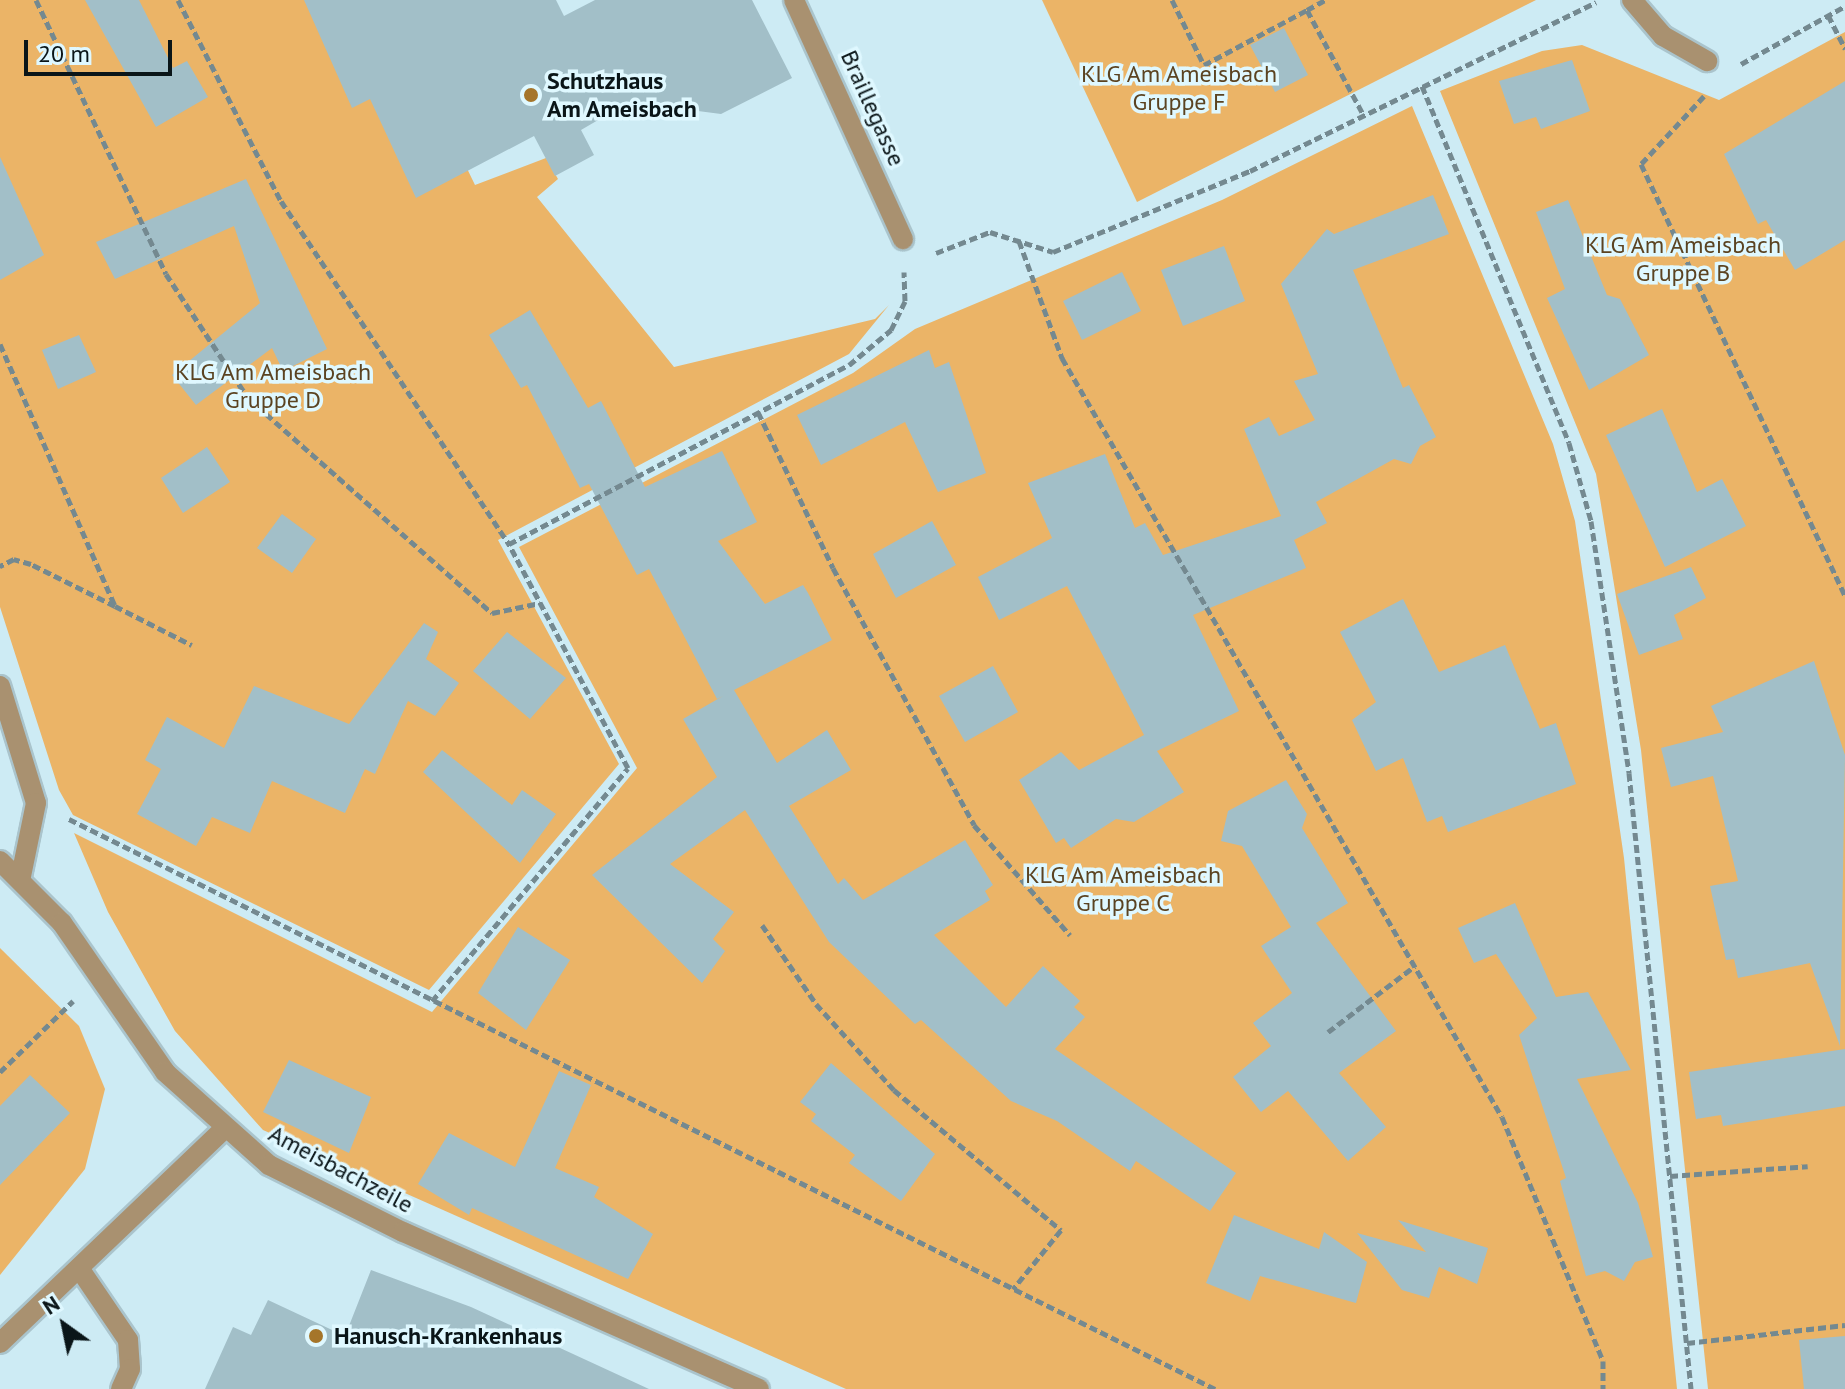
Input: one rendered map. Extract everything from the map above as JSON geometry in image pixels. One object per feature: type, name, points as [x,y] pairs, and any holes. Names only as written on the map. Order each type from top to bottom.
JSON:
[{"type":"street","name":"Braillegasse","points":[[794,0],[903,239]]},
{"type":"street","points":[[1632,0],[1663,36],[1707,61]]},
{"type":"street","points":[[0,686],[36,803],[21,876]]},
{"type":"street","name":"Ameisbachzeile","points":[[0,861],[21,876],[165,1072],[223,1130],[269,1165],[340,1202],[759,1389]]},
{"type":"street","points":[[0,1343],[223,1130]]},
{"type":"street","points":[[79,1268],[128,1340],[130,1369],[121,1389]]},
{"type":"path","points":[[36,0],[166,274],[248,398],[492,613],[540,603]]},
{"type":"path","points":[[178,0],[281,201],[509,544],[628,768],[432,1001]]},
{"type":"path","points":[[1172,0],[1204,65],[1325,0]]},
{"type":"path","points":[[903,239],[924,257],[990,232],[1053,252],[1250,171],[1599,0]]},
{"type":"path","points":[[1707,61],[1729,70],[1845,6]]},
{"type":"path","points":[[1307,10],[1363,114]]},
{"type":"path","points":[[1828,15],[1845,49]]},
{"type":"path","points":[[1422,86],[1569,443],[1591,521],[1629,773],[1691,1389]]},
{"type":"path","points":[[1704,94],[1641,164],[1845,596]]},
{"type":"path","points":[[509,544],[849,365],[891,330],[905,301],[903,239]]},
{"type":"path","points":[[1019,241],[1062,358],[1502,1117],[1603,1361],[1603,1389]]},
{"type":"path","points":[[0,344],[115,606]]},
{"type":"path","points":[[758,412],[833,568],[974,825],[1070,935]]},
{"type":"path","points":[[0,566],[14,559],[31,564],[192,645]]},
{"type":"path","points":[[68,818],[1215,1389]]},
{"type":"path","points":[[762,925],[816,1004],[894,1090],[1061,1230],[1013,1289]]},
{"type":"path","points":[[1328,1032],[1415,966]]},
{"type":"path","points":[[0,1072],[73,1001]]},
{"type":"path","points":[[1670,1176],[1808,1166]]},
{"type":"path","points":[[1687,1343],[1845,1325]]},
{"type":"green space","name":"KLG Am Ameisbach Gruppe D","points":[[0,0],[385,0],[475,185],[546,158],[558,179],[537,197],[674,367],[875,319],[889,305],[849,354],[498,540],[619,764],[429,990],[73,815],[59,790],[0,607]]},
{"type":"green space","name":"KLG Am Ameisbach Gruppe F","points":[[1042,0],[1536,0],[1137,202]]},
{"type":"green space","name":"KLG Am Ameisbach Gruppe B","points":[[1845,32],[1845,1389],[1708,1389],[1641,750],[1596,474],[1440,91],[1542,51],[1582,45],[1719,100]]},
{"type":"green space","name":"KLG Am Ameisbach Gruppe C","points":[[1412,106],[1553,444],[1575,521],[1624,858],[1677,1389],[846,1389],[263,1130],[175,1031],[108,912],[74,833],[432,1012],[637,768],[519,547],[853,373],[915,329],[1222,200]]},
{"type":"green space","points":[[0,948],[79,1026],[105,1089],[85,1169],[0,1275]]},
{"type":"building","points":[[85,0],[139,0],[173,68],[187,61],[208,97],[156,127]]},
{"type":"building","name":"Schutzhaus Am Ameisbach","points":[[304,0],[556,0],[564,16],[595,0],[752,0],[792,78],[721,114],[629,102],[581,130],[594,155],[555,176],[534,136],[416,198],[370,99],[352,108]]},
{"type":"building","points":[[1284,28],[1308,75],[1275,92],[1250,45]]},
{"type":"building","points":[[1572,60],[1590,111],[1541,129],[1536,117],[1514,124],[1499,81]]},
{"type":"building","points":[[1845,81],[1845,240],[1795,270],[1766,220],[1758,224],[1724,154]]},
{"type":"building","points":[[0,157],[44,255],[0,280]]},
{"type":"building","points":[[246,179],[327,349],[283,371],[272,348],[196,405],[172,375],[260,303],[234,226],[115,279],[96,242]]},
{"type":"building","points":[[1433,195],[1449,234],[1353,270],[1403,388],[1409,385],[1436,437],[1420,446],[1411,464],[1394,459],[1316,502],[1327,523],[1294,540],[1306,568],[1193,615],[1239,711],[1157,751],[1184,792],[1134,822],[1116,819],[1071,848],[1064,838],[1056,843],[1019,780],[1061,752],[1079,770],[1144,735],[1067,586],[999,620],[978,577],[1052,538],[1028,483],[1105,454],[1135,528],[1145,523],[1163,555],[1281,516],[1244,429],[1269,417],[1279,436],[1315,420],[1294,381],[1318,374],[1281,284],[1327,229],[1334,234]]},
{"type":"building","points":[[1568,200],[1607,295],[1620,299],[1649,355],[1589,390],[1547,298],[1565,289],[1536,212]]},
{"type":"building","points":[[1224,246],[1245,301],[1183,326],[1161,270]]},
{"type":"building","points":[[1122,272],[1141,311],[1082,340],[1063,301]]},
{"type":"building","points":[[530,310],[588,408],[601,401],[645,487],[722,451],[757,522],[718,541],[765,604],[803,585],[808,593],[832,640],[734,690],[777,763],[827,730],[851,770],[789,806],[838,884],[844,878],[863,900],[965,840],[993,885],[985,891],[990,900],[934,935],[1006,1007],[1043,966],[1080,1001],[1074,1007],[1085,1017],[1055,1049],[1236,1173],[1210,1211],[1136,1161],[1130,1171],[1057,1121],[1011,1101],[921,1020],[915,1024],[829,942],[745,810],[670,864],[734,912],[713,939],[725,951],[702,983],[592,875],[717,777],[683,719],[723,696],[717,699],[649,569],[637,575],[589,484],[580,488],[527,385],[521,388],[489,335]]},
{"type":"building","points":[[79,335],[96,372],[58,389],[42,350]]},
{"type":"building","points":[[929,350],[935,368],[949,362],[986,473],[938,492],[905,422],[821,465],[797,415]]},
{"type":"building","points":[[1662,409],[1697,492],[1722,479],[1746,526],[1665,567],[1606,435]]},
{"type":"building","points":[[207,447],[230,482],[183,513],[161,478]]},
{"type":"building","points":[[282,514],[316,539],[292,573],[257,548]]},
{"type":"building","points":[[932,521],[956,565],[896,598],[873,554]]},
{"type":"building","points":[[1691,567],[1706,598],[1674,615],[1683,639],[1639,655],[1617,594]]},
{"type":"building","points":[[1403,599],[1439,672],[1505,645],[1540,729],[1556,723],[1576,784],[1448,832],[1442,816],[1427,822],[1403,758],[1376,771],[1352,720],[1376,702],[1340,632]]},
{"type":"building","points":[[424,623],[438,632],[426,659],[459,683],[435,716],[408,701],[375,774],[365,769],[345,813],[272,781],[250,833],[212,817],[196,846],[137,814],[161,769],[145,760],[167,717],[224,748],[254,686],[349,724]]},
{"type":"building","points":[[507,632],[566,678],[530,719],[473,671]]},
{"type":"building","points":[[1814,661],[1845,755],[1840,1046],[1810,963],[1738,978],[1734,959],[1726,960],[1710,886],[1738,881],[1713,776],[1671,787],[1661,748],[1723,732],[1711,706]]},
{"type":"building","points":[[993,666],[1018,712],[965,742],[939,696]]},
{"type":"building","points":[[442,750],[512,805],[522,790],[556,814],[520,863],[423,772]]},
{"type":"building","points":[[1286,780],[1307,814],[1302,828],[1348,903],[1316,923],[1396,1031],[1339,1073],[1386,1127],[1348,1161],[1288,1091],[1261,1112],[1233,1077],[1271,1046],[1253,1023],[1292,993],[1261,946],[1291,927],[1242,846],[1221,841],[1228,811]]},
{"type":"building","points":[[1515,903],[1556,997],[1588,992],[1631,1070],[1577,1079],[1638,1203],[1653,1257],[1635,1262],[1624,1281],[1605,1271],[1586,1276],[1560,1181],[1566,1178],[1519,1035],[1537,1018],[1496,954],[1474,963],[1458,928]]},
{"type":"building","points":[[518,927],[570,960],[526,1030],[478,993]]},
{"type":"building","points":[[1845,1049],[1845,1106],[1723,1126],[1721,1115],[1696,1119],[1689,1072]]},
{"type":"building","points":[[289,1060],[371,1097],[349,1153],[263,1112]]},
{"type":"building","points":[[831,1063],[935,1154],[901,1201],[849,1163],[855,1155],[811,1121],[816,1114],[800,1102]]},
{"type":"building","points":[[559,1071],[591,1085],[555,1168],[599,1187],[594,1197],[653,1234],[628,1279],[472,1208],[469,1215],[418,1184],[449,1133],[515,1167]]},
{"type":"building","points":[[30,1075],[70,1113],[0,1185],[0,1106]]},
{"type":"building","points":[[1234,1215],[1319,1249],[1324,1232],[1367,1262],[1356,1303],[1260,1276],[1250,1301],[1206,1283]]},
{"type":"building","points":[[1398,1220],[1488,1248],[1477,1284],[1439,1267],[1429,1298],[1402,1290],[1357,1233],[1426,1252]]},
{"type":"building","points":[[371,1270],[471,1307],[649,1389],[205,1389],[233,1327],[251,1335],[268,1300],[345,1336]]},
{"type":"building","points":[[1845,1336],[1845,1389],[1804,1389],[1799,1340]]},
{"type":"place","name":"Schutzhaus Am Ameisbach","points":[[531,95]]},
{"type":"place","name":"Hanusch-Krankenhaus","points":[[316,1336]]}]
